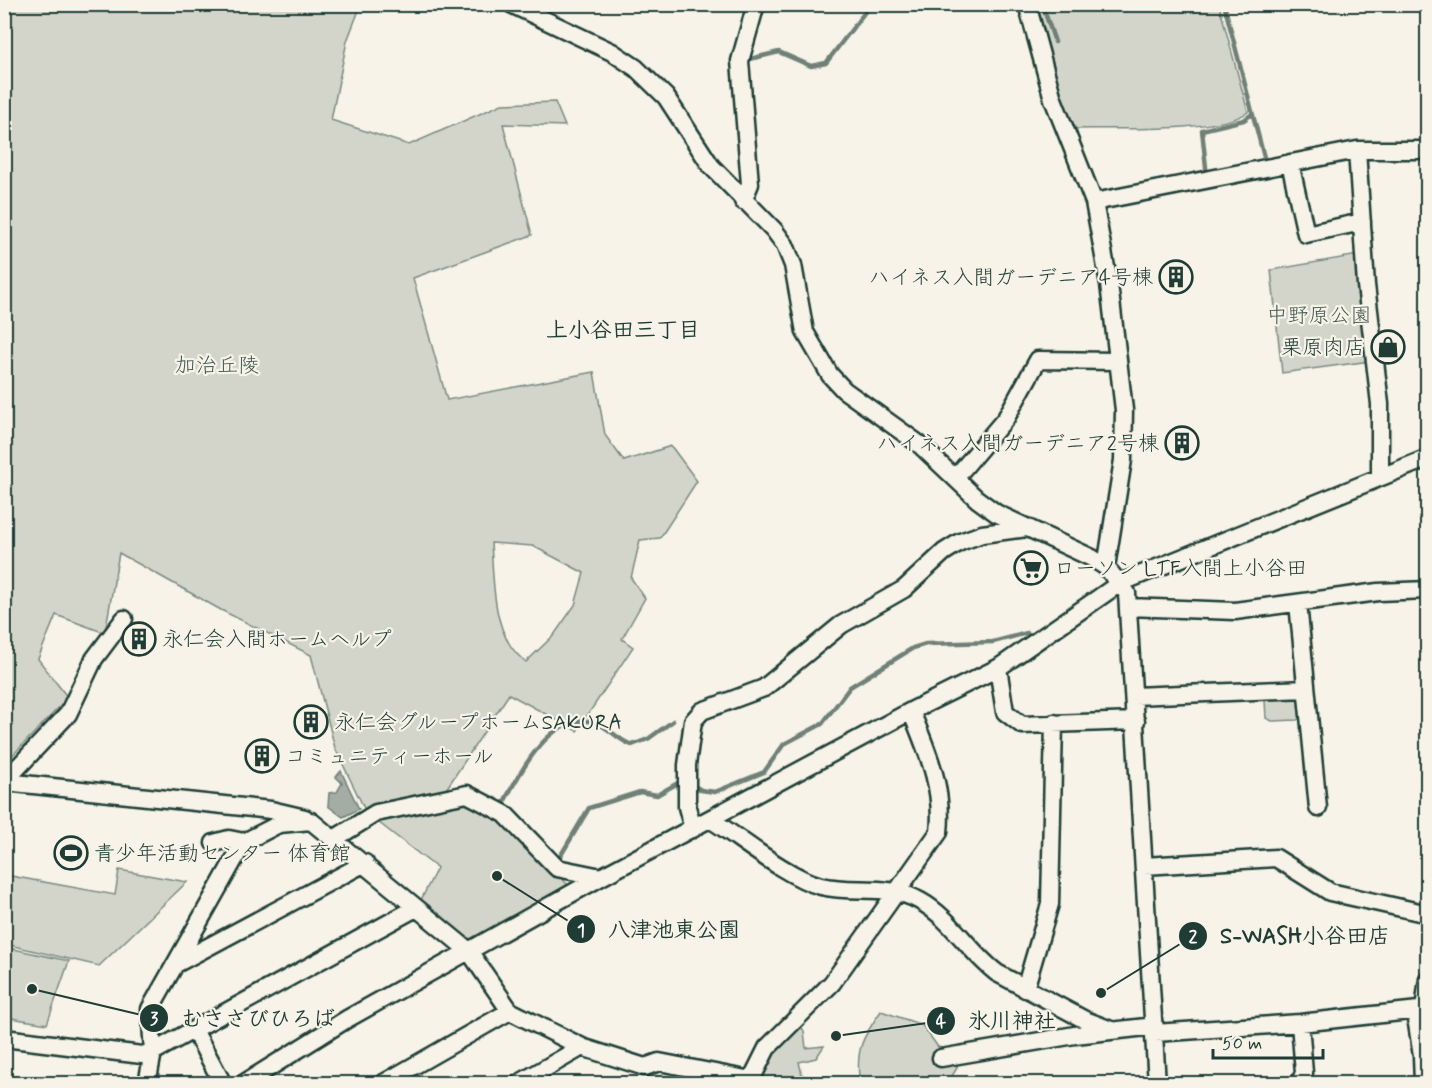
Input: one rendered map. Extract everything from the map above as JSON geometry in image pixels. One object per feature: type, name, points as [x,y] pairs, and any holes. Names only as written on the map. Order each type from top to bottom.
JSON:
[{"type":"street","points":[[511,4],[592,40],[636,68],[666,97],[711,166],[774,230],[785,245],[793,265],[805,332],[830,375],[853,398],[919,444],[977,499],[996,513],[1106,567],[1127,593],[1157,1083]]},
{"type":"street","points":[[743,201],[750,184],[740,61],[756,4]]},
{"type":"street","points":[[1026,4],[1053,99],[1094,202],[1109,284],[1124,410],[1123,460],[1106,567]]},
{"type":"street","points":[[1094,202],[1357,150],[1428,150]]},
{"type":"street","points":[[1357,150],[1380,404],[1380,476]]},
{"type":"street","points":[[1290,163],[1306,234],[1362,222]]},
{"type":"street","points":[[956,477],[1006,418],[1038,360],[1117,361]]},
{"type":"street","points":[[243,1083],[347,1019],[601,878],[911,711],[998,668],[1120,583],[1428,458]]},
{"type":"street","points":[[693,829],[687,807],[687,765],[693,721],[702,711],[764,688],[841,625],[904,588],[944,552],[960,542],[982,534],[1027,528]]},
{"type":"street","points":[[1128,607],[1235,612],[1378,592],[1428,590]]},
{"type":"street","points":[[1298,603],[1318,808]]},
{"type":"street","points":[[5,782],[68,714],[94,659],[124,619]]},
{"type":"street","points":[[998,668],[1005,712],[1022,725],[1136,720]]},
{"type":"street","points":[[1134,696],[1306,689]]},
{"type":"street","points":[[5,782],[294,814],[311,821],[365,863],[469,951],[510,1011],[644,1075],[659,1062],[751,1080],[767,1047],[832,984],[939,831],[941,813],[937,774],[911,711]]},
{"type":"street","points":[[1025,989],[1050,904],[1054,723]]},
{"type":"street","points":[[334,839],[376,813],[467,794],[505,814],[557,868],[601,878]]},
{"type":"street","points":[[710,819],[799,877],[818,885],[845,891],[898,891],[921,901],[944,919],[984,963],[1025,989],[1111,1030]]},
{"type":"street","points":[[147,1083],[153,1052],[150,1009],[244,842],[279,824],[311,821]]},
{"type":"street","points":[[214,843],[229,840],[244,842]]},
{"type":"street","points":[[1144,866],[1276,858],[1330,892],[1428,914]]},
{"type":"street","points":[[176,964],[365,863]]},
{"type":"street","points":[[4,1038],[142,1055],[153,1052],[416,908]]},
{"type":"street","points":[[1422,1083],[1422,1010],[1428,979]]},
{"type":"street","points":[[941,1058],[1111,1030],[1300,1023],[1422,1010]]},
{"type":"street","points":[[392,1081],[510,1011]]},
{"type":"street","points":[[1299,1083],[1304,1073],[1300,1023]]},
{"type":"street","points":[[194,1030],[223,1083]]},
{"type":"street","points":[[518,1083],[582,1047]]},
{"type":"shaded area","points":[[341,771],[359,809],[343,817],[328,806],[329,793],[337,792],[342,783],[336,777]]},
{"type":"shaded area","points":[[653,1074],[743,1083],[651,1084]]},
{"type":"green space","name":"加治丘陵","points":[[5,5],[361,5],[347,41],[331,120],[409,145],[502,104],[555,102],[565,126],[503,124],[532,235],[413,278],[447,400],[594,372],[605,435],[624,461],[671,446],[697,481],[660,538],[640,540],[631,578],[645,598],[622,639],[633,647],[577,731],[509,694],[439,800],[365,810],[335,748],[311,655],[221,610],[119,553],[105,633],[56,615],[38,659],[68,698],[5,763]],"holes":[[[491,543],[533,546],[584,573],[575,605],[554,635],[526,662],[506,638],[500,624],[494,591]]]},
{"type":"green space","points":[[1031,5],[1219,5],[1248,112],[1234,119],[1190,126],[1072,129],[1052,78]]},
{"type":"green space","name":"中野原公園","points":[[1358,255],[1370,361],[1282,373],[1271,270]]},
{"type":"green space","points":[[1268,694],[1301,697],[1302,716],[1297,720],[1272,721],[1266,718],[1265,700]]},
{"type":"green space","points":[[467,798],[503,816],[568,885],[472,942],[421,900],[437,868],[374,819]]},
{"type":"green space","points":[[119,870],[187,882],[99,966],[5,944],[5,875],[115,895]]},
{"type":"green space","points":[[4,947],[69,961],[47,1024],[5,1017]]},
{"type":"green space","points":[[881,1011],[922,1025],[938,1047],[958,1052],[957,1068],[947,1084],[876,1083],[877,1081],[859,1076],[860,1049],[870,1027]]},
{"type":"green space","points":[[798,1022],[804,1031],[806,1048],[824,1046],[816,1058],[799,1062],[804,1083],[754,1083],[767,1049]]},
{"type":"waterway","points":[[746,60],[779,52],[811,66],[826,63],[871,4]]},
{"type":"waterway","points":[[1042,4],[1055,42]]},
{"type":"waterway","points":[[1224,4],[1266,165]]},
{"type":"waterway","points":[[1207,177],[1202,130],[1244,120],[1252,114]]},
{"type":"waterway","points":[[691,784],[701,790],[715,792],[764,772],[784,744],[822,724],[850,687],[913,648],[926,644],[993,642],[1027,633]]},
{"type":"waterway","points":[[504,802],[519,775],[540,746],[552,733],[566,725],[580,721],[596,723],[632,745],[648,739],[673,721]]},
{"type":"waterway","points":[[561,855],[589,808],[640,792],[657,795],[683,780]]},
{"type":"place","name":"ハイネス入間ガーデニア4号棟","points":[[1176,277]]},
{"type":"place","name":"栗原肉店","points":[[1388,347]]},
{"type":"place","name":"ハイネス入間ガーデニア2号棟","points":[[1182,443]]},
{"type":"place","name":"ローソン LTF入間上小谷田","points":[[1031,568]]},
{"type":"place","name":"永仁会入間ホームヘルプ","points":[[139,639]]},
{"type":"place","name":"永仁会グループホームSAKURA","points":[[311,722]]},
{"type":"place","name":"コミュニティーホール","points":[[262,756]]},
{"type":"place","name":"青少年活動センター 体育館","points":[[71,853]]},
{"type":"place","name":"八津池東公園","points":[[497,876]]},
{"type":"place","name":"むささびひろば","points":[[32,989]]},
{"type":"place","name":"S-WASH小谷田店","points":[[1101,993]]},
{"type":"place","name":"氷川神社","points":[[836,1036]]},
{"type":"district","name":"上小谷田三丁目","points":[[623,329]]}]
